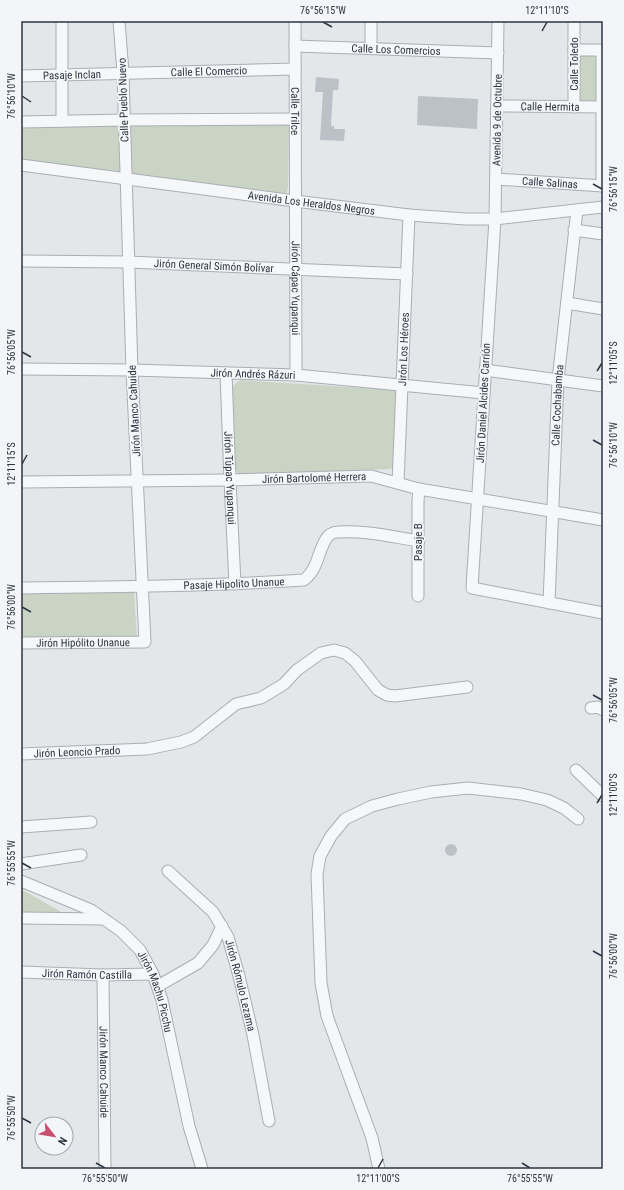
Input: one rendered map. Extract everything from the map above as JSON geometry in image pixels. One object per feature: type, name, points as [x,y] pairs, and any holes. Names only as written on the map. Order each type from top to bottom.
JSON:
[{"type":"street","points":[[62,21],[62,120]]},
{"type":"street","name":"Calle Pueblo Nuevo","points":[[119,21],[123,73],[126,179]]},
{"type":"street","name":"Calle Trilce","points":[[295,21],[295,201]]},
{"type":"street","points":[[371,21],[371,48]]},
{"type":"street","name":"Avenida 9 de Octubre","points":[[495,219],[498,21]]},
{"type":"street","name":"Calle Toledo","points":[[574,21],[574,107]]},
{"type":"street","name":"Calle Los Comercios","points":[[295,46],[498,53]]},
{"type":"street","points":[[574,50],[603,50],[602,186]]},
{"type":"street","name":"Calle El Comercio","points":[[123,73],[295,68]]},
{"type":"street","name":"Pasaje Inclan","points":[[21,76],[123,73]]},
{"type":"street","name":"Calle Hermita","points":[[497,106],[602,107]]},
{"type":"street","points":[[21,122],[62,120],[295,119]]},
{"type":"street","name":"Avenida Los Heraldos Negros","points":[[21,165],[409,215],[466,219],[495,219],[603,207]]},
{"type":"street","name":"Jirón Manco Cahuide","points":[[126,179],[132,370],[145,642]]},
{"type":"street","name":"Calle Salinas","points":[[496,179],[602,186]]},
{"type":"street","name":"Jirón Cápac Yupanqui","points":[[295,201],[296,375]]},
{"type":"street","name":"Calle Cochabamba","points":[[549,603],[558,380],[577,210]]},
{"type":"street","name":"Jirón Los Héroes","points":[[398,483],[409,215]]},
{"type":"street","name":"Jirón Daniel Alcides Carrión","points":[[495,219],[472,588],[549,603]]},
{"type":"street","points":[[574,230],[603,234]]},
{"type":"street","name":"Jirón General Simón Bolívar","points":[[21,261],[128,262],[407,274]]},
{"type":"street","points":[[566,304],[603,309]]},
{"type":"street","name":"Jirón Andrés Rázuri","points":[[21,369],[132,370],[296,375],[484,393]]},
{"type":"street","points":[[485,370],[603,386]]},
{"type":"street","name":"Jirón Túpac Yupanqui","points":[[226,373],[235,584]]},
{"type":"street","name":"Jirón Bartolomé Herrera","points":[[21,482],[230,480],[370,476],[419,489],[603,520]]},
{"type":"street","name":"Pasaje B","points":[[418,596],[419,489]]},
{"type":"street","name":"Pasaje Hipolito Unanue","points":[[21,588],[142,587],[304,580],[311,574],[326,538],[331,534],[338,532],[372,534],[419,541]]},
{"type":"street","points":[[549,603],[603,613]]},
{"type":"street","name":"Jirón Hipólito Unanue","points":[[21,643],[145,642]]},
{"type":"street","name":"Jirón Leoncio Prado","points":[[21,754],[147,749],[181,742],[194,737],[236,704],[261,698],[284,684],[297,670],[321,653],[334,650],[345,652],[355,661],[378,690],[387,695],[395,696],[467,688]]},
{"type":"street","points":[[591,708],[598,707],[603,710]]},
{"type":"street","points":[[576,770],[603,796]]},
{"type":"street","points":[[379,1169],[372,1138],[327,1016],[321,983],[318,874],[320,856],[331,836],[345,819],[372,806],[431,792],[468,788],[521,794],[547,800],[564,808],[578,819]]},
{"type":"street","points":[[21,827],[91,822]]},
{"type":"street","points":[[21,864],[81,855]]},
{"type":"street","name":"Jirón Rómulo Lezama","points":[[168,871],[213,912],[228,937],[253,1035],[269,1121]]},
{"type":"street","name":"Jirón Machu Picchu","points":[[21,881],[91,910],[121,931],[140,950],[153,974],[162,1000],[189,1126],[202,1169]]},
{"type":"street","points":[[21,918],[104,919]]},
{"type":"street","points":[[158,986],[198,963],[213,945],[222,926]]},
{"type":"street","name":"Jirón Ramón Castilla","points":[[21,972],[103,975],[153,974]]},
{"type":"street","name":"Jirón Manco Cahuide","points":[[103,975],[105,1169]]},
{"type":"green space","points":[[579,55],[598,56],[598,101],[578,101]]},
{"type":"green space","points":[[289,120],[288,187],[287,192],[283,195],[128,177],[126,122]]},
{"type":"green space","points":[[120,121],[122,176],[21,162],[21,124]]},
{"type":"green space","points":[[240,380],[396,390],[398,392],[394,465],[391,469],[244,476],[236,472],[234,467],[232,391],[234,385]]},
{"type":"green space","points":[[134,592],[137,637],[21,639],[21,594]]},
{"type":"green space","points":[[21,889],[63,913],[21,913]]},
{"type":"building","points":[[316,77],[339,79],[338,90],[333,90],[331,126],[334,126],[334,129],[345,129],[344,141],[320,140],[323,92],[315,92]]},
{"type":"building","points":[[418,96],[478,99],[477,129],[417,125]]},
{"type":"building","points":[[449,844],[453,844],[457,850],[453,856],[449,856],[445,852],[445,848]]}]
